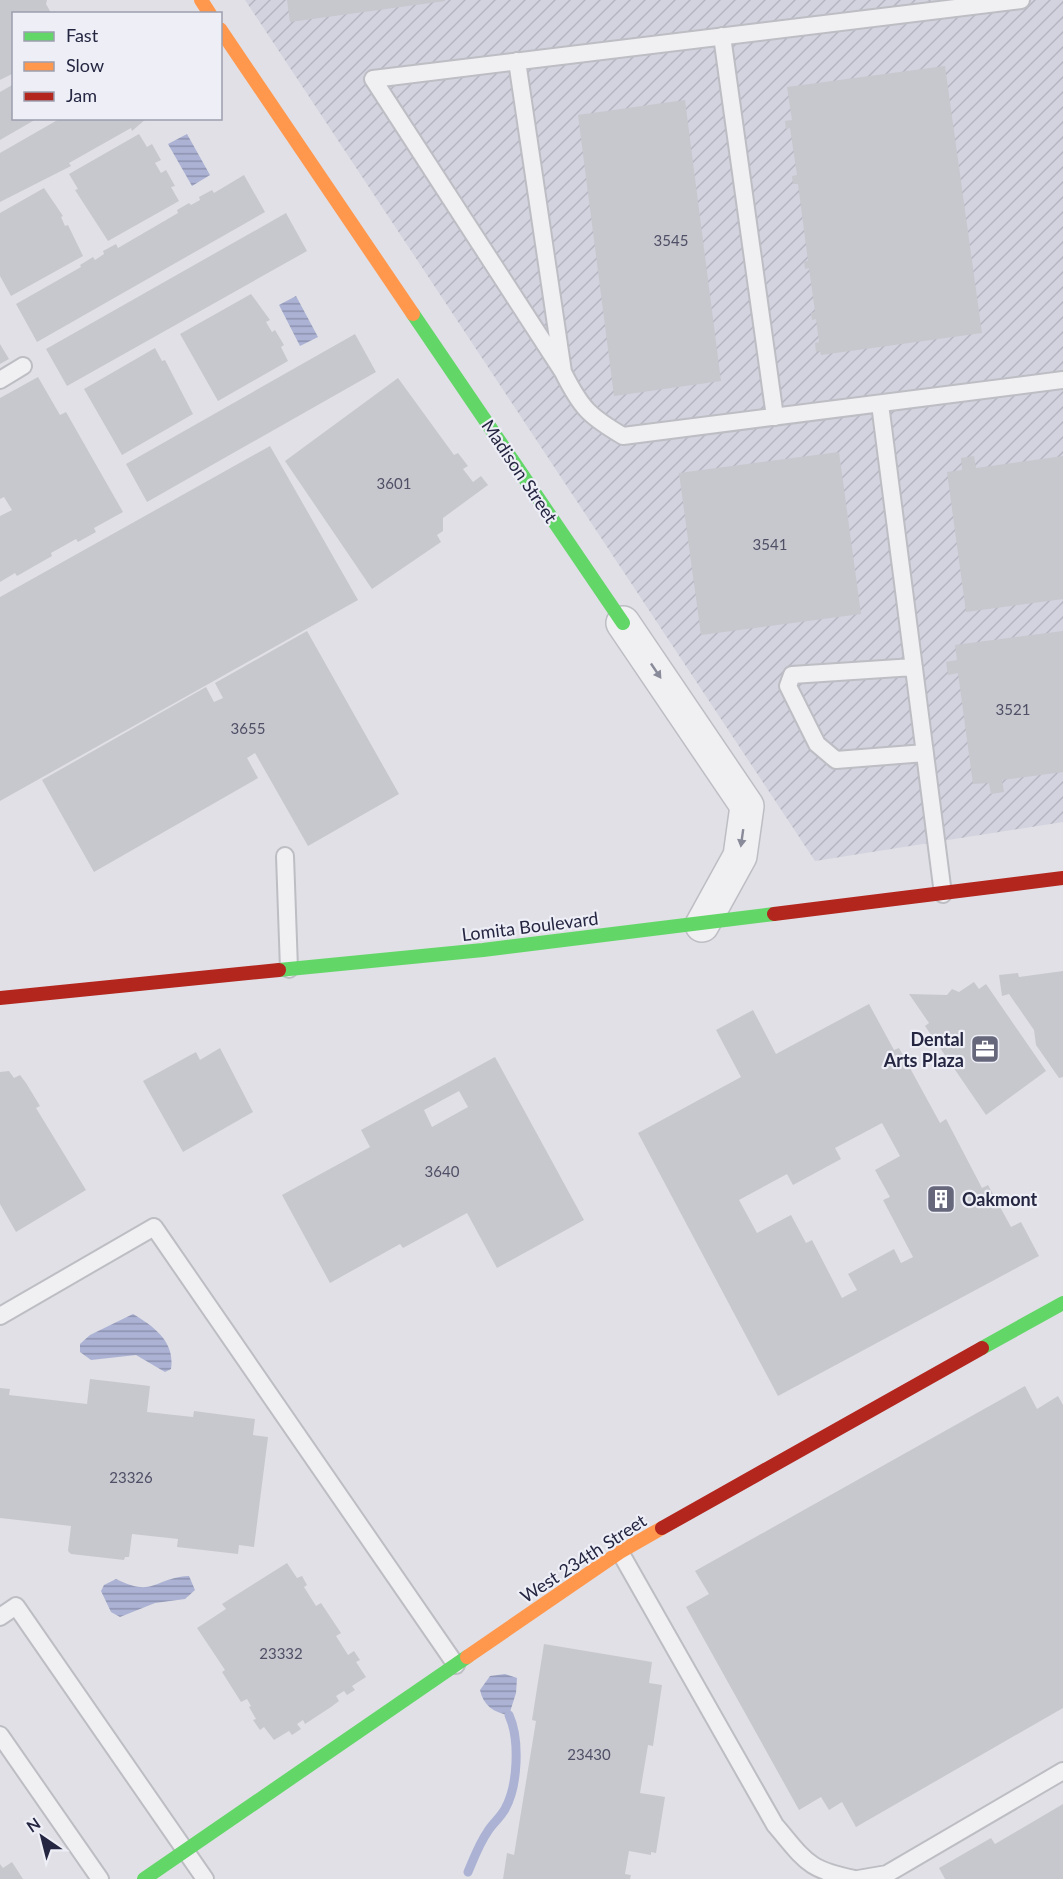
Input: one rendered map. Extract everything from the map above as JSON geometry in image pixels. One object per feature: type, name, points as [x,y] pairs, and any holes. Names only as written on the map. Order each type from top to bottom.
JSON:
[{"type":"street","name":"Madison Street","points":[[222,32],[747,806],[740,856],[702,925]]},
{"type":"street","name":"Lomita Boulevard","points":[[0,998],[702,925],[1063,878]]},
{"type":"street","name":"West 234th Street","points":[[144,1879],[620,1552],[1063,1303]]},
{"type":"lane","points":[[1021,0],[373,79],[563,372],[578,402],[601,423],[623,436],[1063,380]]},
{"type":"lane","points":[[722,36],[775,417]]},
{"type":"lane","points":[[517,62],[563,372]]},
{"type":"lane","points":[[0,380],[23,366]]},
{"type":"lane","points":[[880,404],[943,894]]},
{"type":"lane","points":[[914,667],[792,675],[788,686],[817,744],[836,759],[925,753]]},
{"type":"lane","points":[[285,856],[289,969]]},
{"type":"lane","points":[[0,1316],[154,1227],[456,1665]]},
{"type":"lane","points":[[620,1552],[776,1825],[798,1854],[825,1874],[857,1879],[886,1874],[1063,1771]]},
{"type":"lane","points":[[0,1617],[16,1606],[205,1879]]},
{"type":"lane","points":[[0,1735],[100,1879]]},
{"type":"shaded area","points":[[245,0],[1063,0],[1063,822],[815,861]]},
{"type":"water","points":[[187,134],[210,175],[192,186],[168,144]]},
{"type":"water","points":[[296,296],[318,337],[300,346],[279,305]]},
{"type":"water","points":[[133,1314],[149,1324],[167,1343],[171,1369],[165,1372],[136,1355],[91,1360],[80,1352],[80,1344],[90,1335]]},
{"type":"water","points":[[189,1576],[195,1590],[185,1599],[155,1603],[120,1617],[111,1612],[101,1591],[104,1585],[116,1579],[139,1587],[147,1587],[177,1577]]},
{"type":"water","points":[[505,1674],[517,1678],[516,1693],[509,1715],[490,1707],[480,1690],[490,1676]]},
{"type":"building","points":[[0,0],[47,0],[46,4],[50,12],[12,12],[12,74],[0,80]]},
{"type":"building","points":[[287,0],[445,0],[445,1],[290,22]]},
{"type":"building","points":[[945,66],[982,333],[821,355],[820,351],[816,352],[815,343],[819,342],[816,319],[812,320],[811,313],[815,312],[809,268],[805,269],[804,261],[808,261],[798,184],[793,184],[792,176],[797,175],[790,128],[786,129],[785,121],[792,120],[787,87]]},
{"type":"building","points":[[12,85],[12,120],[35,120],[0,140],[0,92]]},
{"type":"building","points":[[685,100],[721,381],[614,396],[578,115]]},
{"type":"building","points":[[58,120],[145,120],[132,131],[131,128],[69,163],[71,166],[0,202],[0,153]]},
{"type":"building","points":[[139,134],[147,147],[152,144],[161,160],[155,163],[161,173],[166,170],[175,186],[171,187],[179,201],[108,241],[75,190],[78,189],[69,174]]},
{"type":"building","points":[[244,175],[265,212],[37,342],[16,304],[81,267],[80,265],[93,257],[95,260],[104,254],[103,251],[116,244],[118,248],[178,213],[177,210],[200,200],[199,197],[212,190],[214,193]]},
{"type":"building","points":[[44,188],[63,216],[61,217],[65,226],[68,225],[83,256],[11,296],[0,276],[0,213]]},
{"type":"building","points":[[286,213],[307,251],[67,386],[46,349]]},
{"type":"building","points":[[251,294],[270,320],[266,322],[272,332],[275,330],[284,345],[281,347],[288,361],[218,401],[180,334]]},
{"type":"building","points":[[355,334],[376,372],[147,502],[126,464]]},
{"type":"building","points":[[0,344],[9,359],[0,364]]},
{"type":"building","points":[[155,348],[162,361],[165,360],[193,414],[122,455],[84,389]]},
{"type":"building","points":[[38,377],[60,415],[66,412],[123,512],[94,528],[96,532],[78,542],[76,539],[17,576],[15,573],[0,582],[0,516],[12,510],[4,497],[0,499],[0,398]]},
{"type":"building","points":[[398,378],[454,455],[458,453],[468,466],[463,469],[473,482],[481,476],[488,485],[443,518],[443,531],[437,535],[441,542],[372,589],[285,461]]},
{"type":"building","points":[[270,446],[358,600],[0,801],[0,597]]},
{"type":"building","points":[[839,452],[861,614],[701,635],[679,473]]},
{"type":"building","points":[[974,456],[976,468],[1063,456],[1063,599],[966,612],[947,472],[962,470],[961,458]]},
{"type":"building","points":[[307,631],[399,794],[308,846],[255,753],[247,758],[258,778],[94,872],[42,780],[206,687],[214,702],[223,698],[215,683]]},
{"type":"building","points":[[1063,631],[1063,772],[1002,780],[1004,792],[991,794],[989,783],[973,784],[958,673],[948,675],[946,662],[957,660],[955,645]]},
{"type":"building","points":[[1063,971],[1063,1077],[1059,1078],[1036,1045],[1034,1030],[1009,994],[1002,996],[999,975],[1018,973],[1019,977]]},
{"type":"building","name":"Dental Arts Plaza","points":[[974,982],[979,989],[986,984],[1046,1071],[986,1115],[925,1026],[929,1023],[909,994],[947,995],[952,989],[959,992]]},
{"type":"building","name":"Oakmont","points":[[869,1004],[894,1050],[899,1048],[940,1123],[946,1119],[982,1188],[988,1185],[1011,1227],[1021,1222],[1039,1256],[778,1396],[638,1133],[741,1077],[716,1030],[753,1010],[776,1054]],"holes":[[[882,1123],[900,1156],[875,1170],[890,1197],[883,1200],[913,1257],[901,1263],[894,1249],[848,1274],[857,1290],[842,1298],[812,1240],[806,1243],[791,1215],[757,1233],[739,1200],[787,1174],[793,1185],[841,1159],[835,1148]]]},
{"type":"building","points":[[220,1048],[253,1112],[183,1152],[143,1081],[196,1052],[200,1060]]},
{"type":"building","points":[[495,1057],[584,1220],[497,1268],[467,1213],[403,1248],[400,1244],[330,1283],[282,1195],[370,1147],[361,1130]],"holes":[[[459,1091],[468,1107],[432,1127],[424,1110]]]},
{"type":"building","points":[[9,1071],[14,1078],[20,1075],[26,1083],[40,1106],[36,1108],[86,1190],[16,1232],[0,1204],[0,1072]]},
{"type":"building","points":[[90,1379],[150,1386],[147,1412],[193,1417],[194,1411],[255,1419],[253,1435],[268,1437],[254,1547],[239,1545],[238,1554],[177,1547],[178,1539],[132,1534],[129,1557],[125,1557],[124,1560],[71,1554],[68,1551],[71,1526],[0,1518],[0,1388],[10,1389],[9,1395],[87,1404]]},
{"type":"building","points":[[1025,1386],[1037,1409],[1058,1396],[1063,1405],[1063,1708],[856,1827],[842,1802],[829,1810],[821,1797],[799,1810],[686,1607],[709,1594],[695,1571]]},
{"type":"building","points":[[287,1563],[297,1578],[302,1576],[307,1585],[304,1587],[316,1606],[321,1603],[341,1633],[336,1636],[348,1655],[354,1651],[360,1660],[356,1662],[366,1677],[352,1686],[355,1690],[347,1695],[344,1691],[336,1696],[339,1701],[331,1707],[305,1724],[303,1720],[297,1724],[301,1729],[292,1735],[289,1731],[274,1740],[264,1727],[260,1730],[253,1720],[256,1719],[247,1699],[241,1702],[222,1672],[225,1670],[197,1628],[226,1609],[222,1604]]},
{"type":"building","points":[[544,1644],[652,1662],[649,1683],[662,1685],[653,1746],[648,1745],[640,1793],[665,1797],[656,1853],[651,1852],[651,1855],[629,1851],[625,1874],[631,1875],[630,1879],[503,1879],[507,1853],[514,1855],[536,1721],[532,1720]]},
{"type":"building","points":[[1063,1804],[1063,1879],[945,1879],[939,1868],[991,1838],[995,1844]]},
{"type":"building","points":[[12,1862],[23,1879],[0,1879],[0,1864],[3,1868]]},
{"type":"waterway","points":[[468,1872],[485,1836],[505,1809],[513,1788],[516,1749],[513,1725],[509,1715]]},
{"type":"traffic: fast","points":[[413,314],[623,623]]},
{"type":"traffic: fast","points":[[279,970],[483,950],[774,914]]},
{"type":"traffic: fast","points":[[982,1348],[1063,1303]]},
{"type":"traffic: fast","points":[[144,1879],[467,1657]]},
{"type":"traffic: slow","points":[[201,0],[209,12]]},
{"type":"traffic: slow","points":[[222,32],[413,314]]},
{"type":"traffic: slow","points":[[467,1657],[620,1552],[662,1528]]},
{"type":"traffic: jam","points":[[774,914],[1063,878]]},
{"type":"traffic: jam","points":[[0,998],[279,970]]},
{"type":"traffic: jam","points":[[662,1528],[982,1348]]},
{"type":"place","name":"Dental Arts Plaza","points":[[985,1049]]},
{"type":"place","name":"Oakmont","points":[[941,1199]]}]
